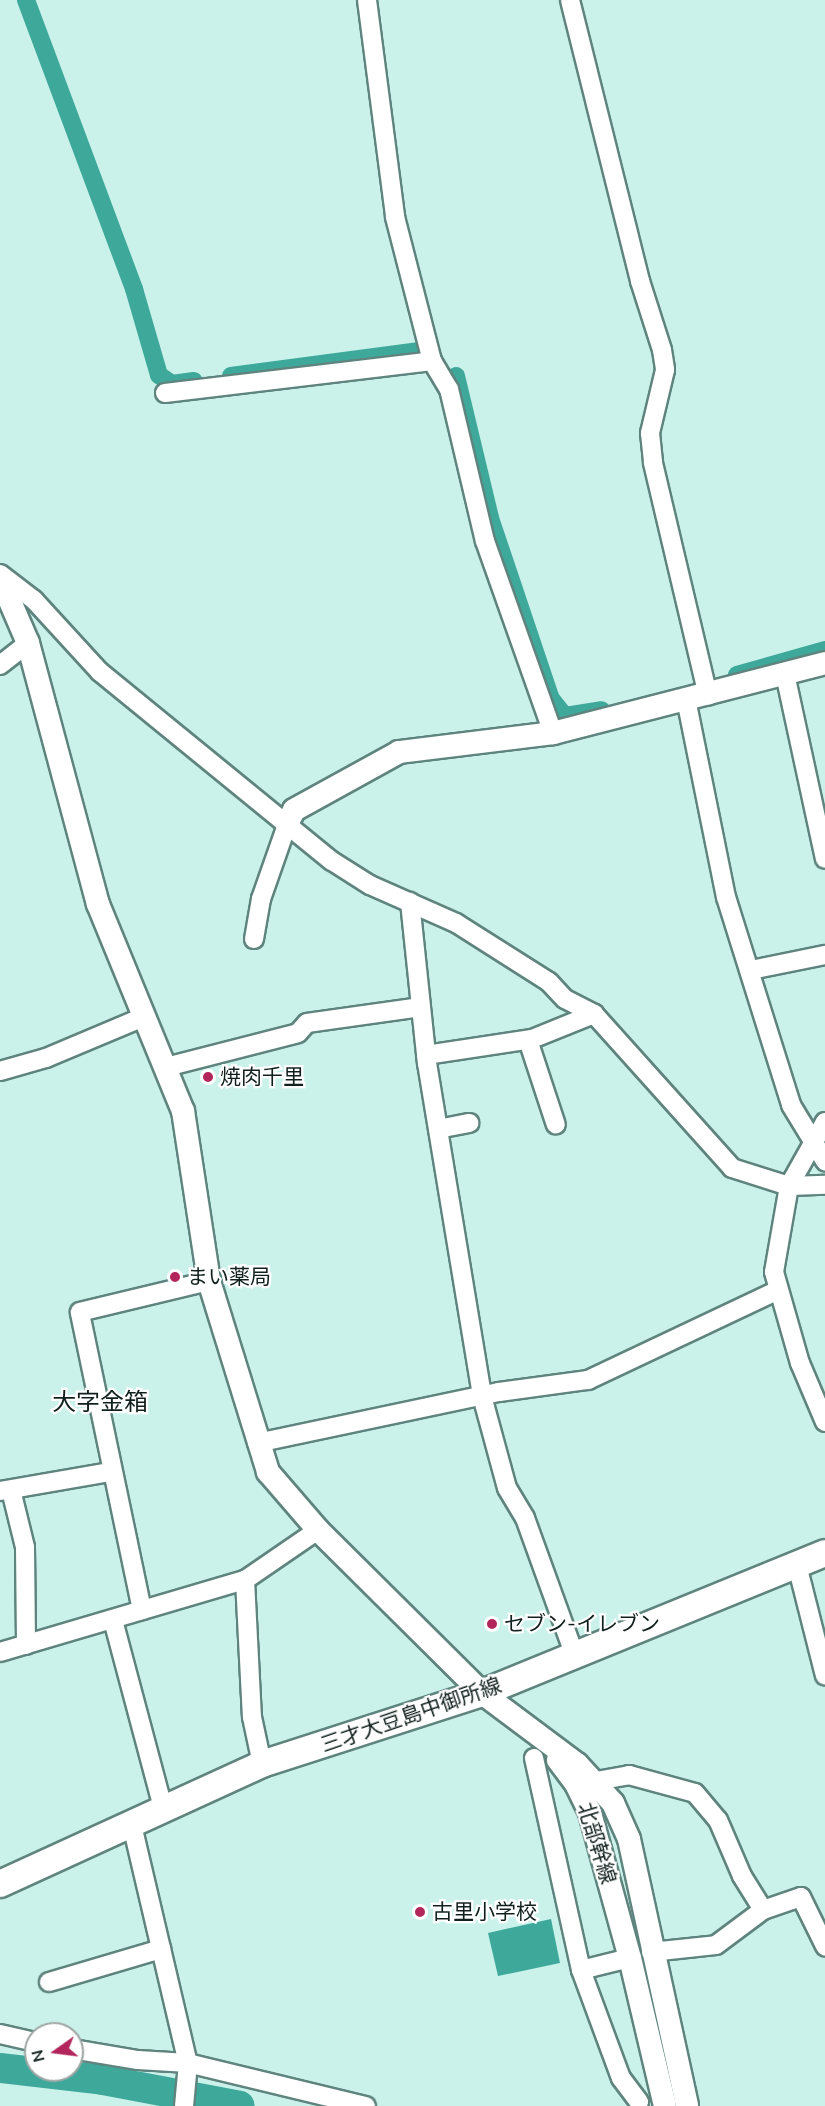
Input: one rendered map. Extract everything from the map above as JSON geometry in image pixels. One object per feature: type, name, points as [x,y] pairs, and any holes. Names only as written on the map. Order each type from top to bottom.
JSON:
[{"type":"main road","name":"三才大豆島中御所線","points":[[0,1884],[164,1812],[197,1791],[262,1764],[482,1693],[825,1553]]},
{"type":"street","points":[[367,0],[395,218],[432,361],[449,389],[485,541],[552,733]]},
{"type":"street","points":[[570,0],[640,281],[666,370],[650,433],[653,463],[708,696]]},
{"type":"street","points":[[165,393],[432,361]]},
{"type":"street","points":[[0,574],[34,600],[100,672],[288,822],[332,861],[370,885],[456,923],[549,982],[565,999],[594,1014],[630,1050],[720,1160],[763,1181],[789,1186],[825,1185]]},
{"type":"street","points":[[0,578],[28,643],[98,904],[146,1016],[183,1111],[209,1281],[257,1443],[268,1472],[318,1530],[482,1693],[529,1730]]},
{"type":"street","points":[[0,665],[28,643]]},
{"type":"street","points":[[255,939],[261,899],[294,810],[399,752],[552,733],[686,699],[708,696],[825,663]]},
{"type":"street","points":[[785,674],[825,859]]},
{"type":"street","points":[[686,699],[726,897],[792,1105],[825,1161]]},
{"type":"street","points":[[410,902],[426,1055],[482,1396],[507,1488],[525,1518],[575,1656]]},
{"type":"street","points":[[751,970],[825,955]]},
{"type":"street","points":[[166,1067],[298,1032],[308,1023],[421,1007]]},
{"type":"street","points":[[426,1055],[528,1040],[594,1014]]},
{"type":"street","points":[[0,1071],[46,1058],[146,1016]]},
{"type":"street","points":[[528,1040],[556,1125]]},
{"type":"street","points":[[825,1122],[789,1186],[775,1257],[778,1290],[800,1363],[825,1422]]},
{"type":"street","points":[[438,1129],[469,1123]]},
{"type":"street","points":[[142,1610],[110,1472],[80,1312],[209,1281]]},
{"type":"street","points":[[257,1443],[482,1396],[588,1380],[608,1374],[778,1290]]},
{"type":"street","points":[[26,1645],[25,1547],[6,1491],[110,1472]]},
{"type":"street","points":[[0,1652],[244,1580],[318,1530]]},
{"type":"street","points":[[797,1565],[825,1676]]},
{"type":"street","points":[[244,1580],[252,1717],[262,1764]]},
{"type":"street","points":[[113,1620],[164,1812]]},
{"type":"street","name":"北部幹線","points":[[529,1730],[596,1781],[613,1803],[629,1839],[641,1955],[665,2106]]},
{"type":"street","name":"北部幹線","points":[[529,1730],[559,1761],[585,1799],[641,1955],[687,2106]]},
{"type":"street","points":[[534,1758],[581,1970],[621,2078],[639,2102]]},
{"type":"street","points":[[596,1781],[629,1775],[695,1793],[718,1820],[742,1876],[763,1911]]},
{"type":"street","points":[[132,1825],[187,2068],[184,2106]]},
{"type":"street","points":[[581,1970],[641,1955],[717,1945],[763,1911],[801,1897],[825,1946]]},
{"type":"street","points":[[48,1982],[76,1965],[161,1949]]},
{"type":"street","points":[[0,2034],[24,2039]]},
{"type":"street","points":[[84,2051],[187,2068],[366,2106]]},
{"type":"shaded area","points":[[551,1919],[560,1963],[498,1976],[488,1933]]},
{"type":"waterway","points":[[26,0],[134,289],[159,375],[172,384],[194,381]]},
{"type":"waterway","points":[[231,376],[425,350]]},
{"type":"waterway","points":[[456,376],[490,518],[551,699],[565,716],[602,710]]},
{"type":"waterway","points":[[737,675],[825,650]]},
{"type":"waterway","points":[[0,2068],[103,2080],[240,2106]]},
{"type":"place","name":"焼肉千里","points":[[208,1077]]},
{"type":"place","name":"まい薬局","points":[[175,1277]]},
{"type":"place","name":"セブン-イレブン","points":[[492,1624]]},
{"type":"place","name":"古里小学校","points":[[420,1912]]},
{"type":"district","name":"大字金箱","points":[[100,1403]]}]
